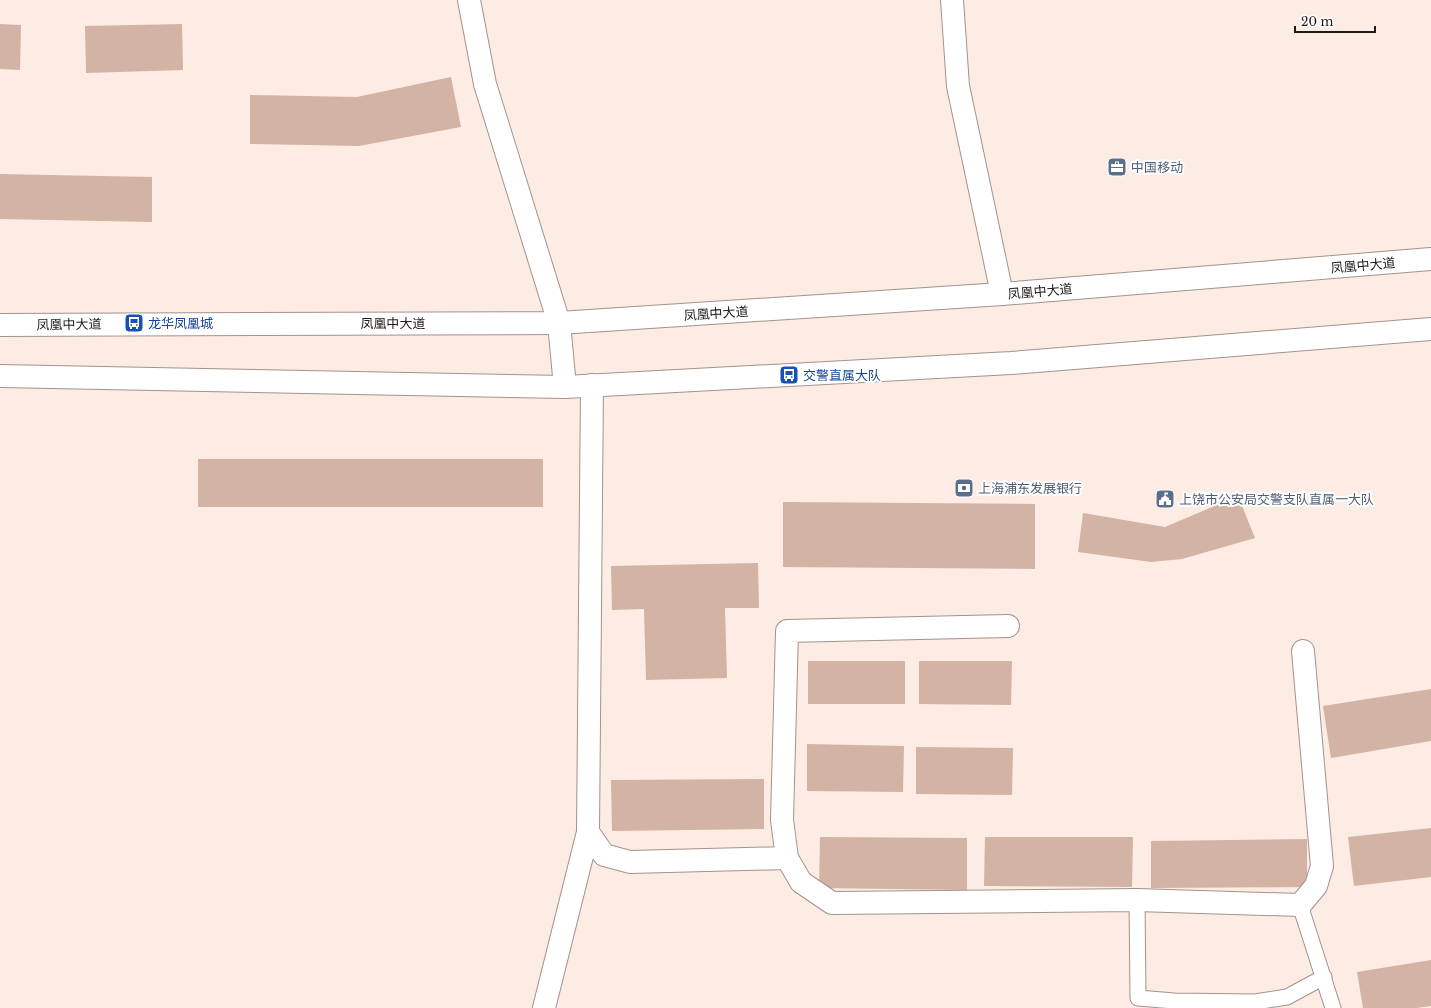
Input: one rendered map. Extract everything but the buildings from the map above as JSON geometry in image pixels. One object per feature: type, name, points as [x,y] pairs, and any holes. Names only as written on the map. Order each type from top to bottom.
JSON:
[{"type":"main road","points":[[469,0],[485,84],[559,323],[565,387]]},
{"type":"main road","points":[[952,0],[958,86],[1002,294]]},
{"type":"main road","name":"凤凰中大道","points":[[0,325],[559,323],[1002,294],[1431,259]]},
{"type":"main road","points":[[0,376],[565,387],[1012,363],[1431,329]]},
{"type":"main road","points":[[544,1008],[588,832],[592,385]]},
{"type":"main road","points":[[1008,626],[787,631],[782,820],[787,858],[801,882],[832,903],[1137,900],[1300,905],[1316,886],[1322,866],[1303,652]]},
{"type":"main road","points":[[588,832],[604,855],[630,862],[787,858]]},
{"type":"lane","points":[[1137,900],[1138,998],[1174,1001],[1255,1002],[1287,997],[1324,977]]},
{"type":"lane","points":[[1300,905],[1333,1008]]},
{"type":"place","name":"中国移动","points":[[1117,167]]},
{"type":"place","name":"龙华凤凰城","points":[[134,323]]},
{"type":"place","name":"交警直属大队","points":[[789,375]]},
{"type":"place","name":"上海浦东发展银行","points":[[964,488]]},
{"type":"place","name":"上饶市公安局交警支队直属一大队","points":[[1165,499]]}]
